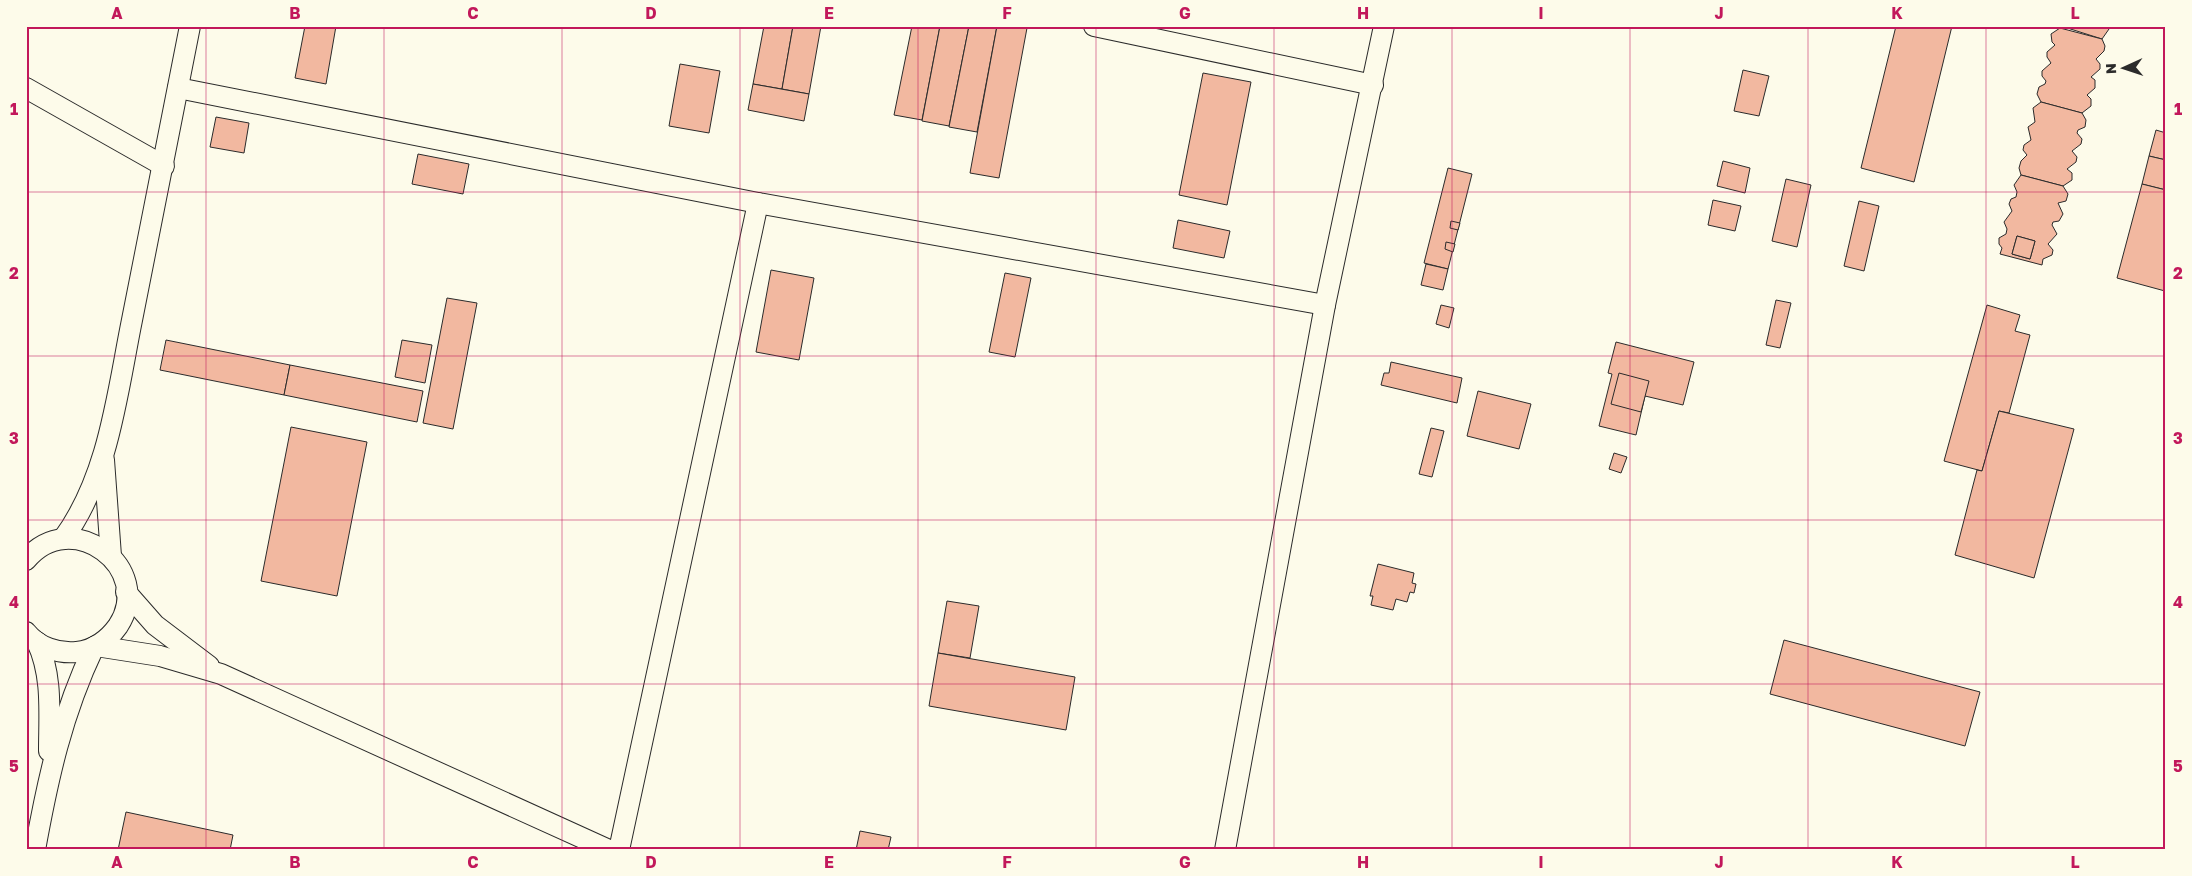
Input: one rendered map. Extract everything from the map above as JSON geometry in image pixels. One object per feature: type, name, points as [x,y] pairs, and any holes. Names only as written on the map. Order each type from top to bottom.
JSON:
[{"type":"street","points":[[63,539],[79,514],[104,456],[164,166],[190,26]]},
{"type":"street","points":[[1094,26],[1372,84]]},
{"type":"street","points":[[1225,850],[1325,305],[1384,26]]},
{"type":"street","points":[[26,88],[164,166]]},
{"type":"street","points":[[178,88],[758,203],[1325,305]]},
{"type":"street","points":[[619,850],[758,203]]},
{"type":"street","points":[[104,456],[111,556]]},
{"type":"street","points":[[28,556],[46,544],[63,539],[84,540],[104,549],[111,556],[124,576],[126,592],[125,611],[120,622],[106,640],[95,647],[71,653],[59,652],[32,637]]},
{"type":"street","points":[[126,592],[155,625],[221,674]]},
{"type":"street","points":[[32,637],[43,655],[49,685],[49,771]]},
{"type":"street","points":[[95,647],[160,656],[221,674],[609,850]]},
{"type":"street","points":[[34,850],[49,771],[72,701],[95,647]]},
{"type":"building","points":[[305,26],[336,26],[326,84],[295,78]]},
{"type":"building","points":[[764,26],[793,26],[782,89],[753,84]]},
{"type":"building","points":[[793,26],[821,26],[809,94],[782,89]]},
{"type":"building","points":[[912,26],[940,26],[922,120],[894,115]]},
{"type":"building","points":[[940,26],[969,26],[949,126],[922,121]]},
{"type":"building","points":[[969,26],[997,26],[977,132],[949,127]]},
{"type":"building","points":[[997,26],[1027,28],[999,178],[970,173]]},
{"type":"building","points":[[1896,26],[1952,26],[1914,182],[1861,168]]},
{"type":"building","points":[[2061,26],[2109,26],[2109,29],[2102,39]]},
{"type":"building","points":[[2060,28],[2102,39],[2105,46],[2104,51],[2096,59],[2100,64],[2100,69],[2091,77],[2095,80],[2095,88],[2087,95],[2091,99],[2091,106],[2082,113],[2041,102],[2037,94],[2039,87],[2045,84],[2046,81],[2042,76],[2042,71],[2051,63],[2047,57],[2047,52],[2055,45],[2052,42],[2051,34]]},
{"type":"building","points":[[680,64],[720,71],[709,133],[669,126]]},
{"type":"building","points":[[1743,70],[1769,76],[1759,116],[1734,111]]},
{"type":"building","points":[[1203,73],[1251,82],[1227,205],[1179,195]]},
{"type":"building","points":[[753,84],[809,94],[804,121],[748,110]]},
{"type":"building","points":[[2041,102],[2082,113],[2086,120],[2085,127],[2078,130],[2077,133],[2082,139],[2081,144],[2072,151],[2077,157],[2076,162],[2067,169],[2072,173],[2072,180],[2063,186],[2021,175],[2019,168],[2021,161],[2027,155],[2023,150],[2024,145],[2031,140],[2028,127],[2035,122],[2033,108]]},
{"type":"building","points":[[216,117],[249,123],[244,153],[210,147]]},
{"type":"building","points":[[2156,130],[2166,133],[2166,160],[2149,156]]},
{"type":"building","points":[[418,154],[469,164],[463,194],[412,184]]},
{"type":"building","points":[[2149,156],[2166,160],[2166,190],[2142,184]]},
{"type":"building","points":[[1723,161],[1750,168],[1745,193],[1717,186]]},
{"type":"building","points":[[1448,168],[1472,174],[1448,269],[1424,263]]},
{"type":"building","points":[[2021,175],[2063,186],[2068,194],[2066,201],[2058,203],[2063,214],[2059,221],[2053,222],[2052,225],[2057,234],[2048,244],[2053,250],[2052,255],[2043,259],[2042,265],[2000,254],[2002,248],[1999,244],[1999,238],[2006,234],[2007,229],[2004,222],[2012,211],[2009,204],[2011,199],[2016,197],[2017,192],[2014,185]],"holes":[[[2017,236],[2035,241],[2030,259],[2012,254]]]},
{"type":"building","points":[[1786,179],[1811,185],[1797,247],[1772,241]]},
{"type":"building","points":[[2142,184],[2166,190],[2165,291],[2117,278]]},
{"type":"building","points":[[1713,200],[1741,206],[1735,231],[1708,225]]},
{"type":"building","points":[[1859,201],[1879,206],[1864,271],[1844,266]]},
{"type":"building","points":[[1178,220],[1230,231],[1224,258],[1173,248]]},
{"type":"building","points":[[1451,221],[1460,223],[1458,230],[1450,228]]},
{"type":"building","points":[[2017,236],[2035,241],[2030,259],[2012,254]]},
{"type":"building","points":[[1446,242],[1455,244],[1453,252],[1445,249]]},
{"type":"building","points":[[1426,264],[1448,269],[1443,290],[1421,285]]},
{"type":"building","points":[[771,270],[814,278],[799,360],[756,352]]},
{"type":"building","points":[[1005,273],[1031,278],[1015,357],[989,352]]},
{"type":"building","points":[[447,298],[477,303],[453,429],[423,423]]},
{"type":"building","points":[[1776,300],[1791,303],[1780,348],[1766,345]]},
{"type":"building","points":[[1441,305],[1454,308],[1449,328],[1436,324]]},
{"type":"building","points":[[1987,305],[2020,315],[2015,331],[2030,335],[2009,413],[1999,411],[1982,471],[1944,461]]},
{"type":"building","points":[[166,340],[290,365],[284,395],[160,370]]},
{"type":"building","points":[[402,340],[432,345],[425,383],[395,377]]},
{"type":"building","points":[[1616,342],[1694,362],[1683,405],[1645,396],[1636,435],[1599,426],[1612,374],[1608,373]]},
{"type":"building","points":[[1391,362],[1462,378],[1457,403],[1381,385],[1384,373],[1389,373]]},
{"type":"building","points":[[290,365],[423,391],[417,422],[284,395]]},
{"type":"building","points":[[1619,373],[1649,381],[1641,412],[1611,404]]},
{"type":"building","points":[[1478,391],[1531,404],[1519,449],[1467,436]]},
{"type":"building","points":[[1999,411],[2074,429],[2034,578],[1955,555],[1977,470],[1982,471]]},
{"type":"building","points":[[291,427],[367,442],[337,596],[261,581]]},
{"type":"building","points":[[1431,428],[1444,431],[1432,477],[1419,474]]},
{"type":"building","points":[[1614,453],[1627,457],[1621,473],[1609,469]]},
{"type":"building","points":[[1378,564],[1414,573],[1412,583],[1416,584],[1414,593],[1410,592],[1407,602],[1396,599],[1393,610],[1371,605],[1373,596],[1370,596]]},
{"type":"building","points":[[947,601],[979,606],[970,658],[938,653]]},
{"type":"building","points":[[1784,640],[1980,692],[1965,746],[1770,694]]},
{"type":"building","points":[[938,653],[1075,677],[1066,730],[929,706]]},
{"type":"building","points":[[126,812],[233,835],[230,850],[118,850]]},
{"type":"building","points":[[860,831],[891,837],[888,850],[856,850]]}]
